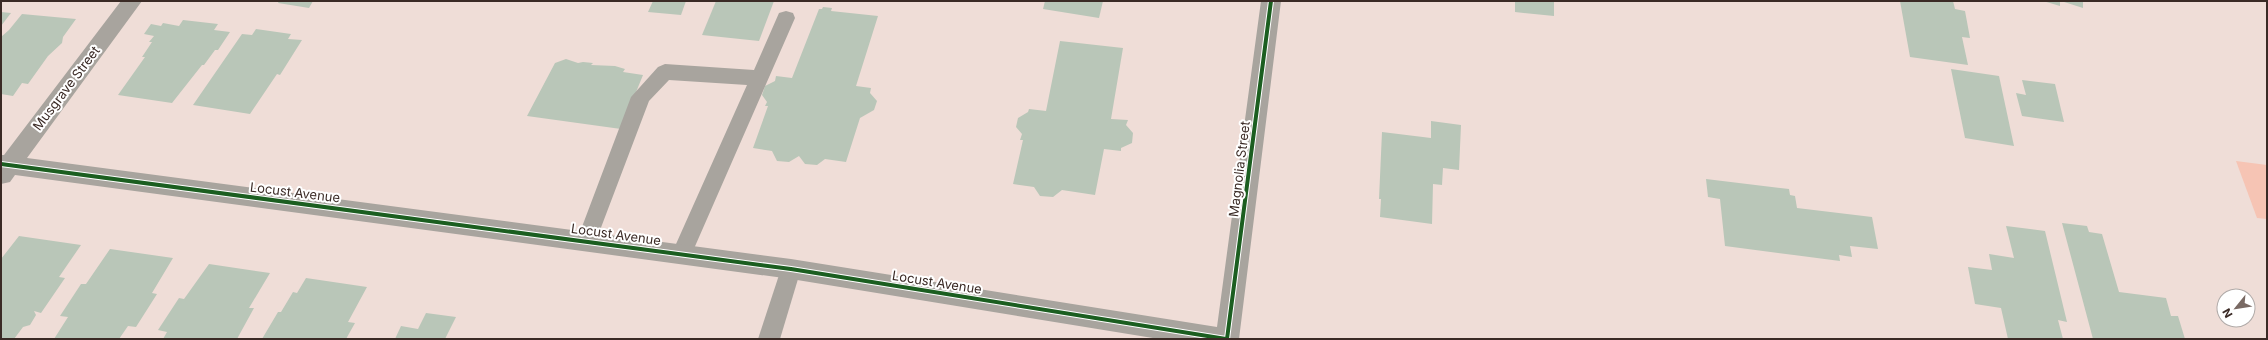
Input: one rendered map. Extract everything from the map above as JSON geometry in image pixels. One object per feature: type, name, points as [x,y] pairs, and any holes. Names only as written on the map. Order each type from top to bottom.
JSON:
[{"type":"street","name":"Musgrave Street","points":[[4,168],[132,1]]},
{"type":"street","name":"Magnolia Street","points":[[1226,339],[1271,1]]},
{"type":"street","name":"Locust Avenue","points":[[4,168],[682,253],[791,269],[1226,339]]},
{"type":"lane","points":[[682,253],[786,18]]},
{"type":"lane","points":[[587,240],[642,97],[665,72],[760,78]]},
{"type":"lane","points":[[769,339],[791,269]]},
{"type":"shaded area","points":[[2236,161],[2267,165],[2267,219],[2257,218]]},
{"type":"building","points":[[279,1],[313,1],[309,8],[278,3]]},
{"type":"building","points":[[653,1],[686,1],[681,15],[648,12]]},
{"type":"building","points":[[716,1],[774,1],[759,41],[702,35]]},
{"type":"building","points":[[1045,1],[1103,1],[1099,18],[1043,9]]},
{"type":"building","points":[[1515,1],[1554,1],[1554,16],[1515,12]]},
{"type":"building","points":[[1900,1],[1953,1],[1955,9],[1965,11],[1970,38],[1962,37],[1968,65],[1910,57]]},
{"type":"building","points":[[2043,1],[2060,1],[2060,6]]},
{"type":"building","points":[[2061,1],[2083,1],[2083,8]]},
{"type":"building","points":[[823,7],[832,8],[831,11],[878,16],[856,86],[871,88],[870,93],[877,101],[874,110],[860,118],[846,162],[825,159],[817,165],[805,164],[799,156],[789,162],[777,161],[772,151],[753,148],[768,106],[765,106],[767,102],[762,95],[765,86],[775,81],[776,76],[792,78],[819,9],[822,9]]},
{"type":"building","points":[[1,12],[11,13],[1,26]]},
{"type":"building","points":[[22,14],[76,19],[63,37],[62,43],[48,56],[28,84],[22,83],[13,96],[1,94],[1,37]]},
{"type":"building","points":[[183,20],[218,24],[214,30],[230,32],[218,50],[215,50],[172,103],[118,95],[145,57],[142,57],[152,42],[149,42],[154,36],[144,34],[151,24],[161,26],[163,23],[179,26]]},
{"type":"building","points":[[256,29],[291,34],[288,39],[302,40],[280,75],[277,74],[250,114],[193,105],[242,34],[252,35]]},
{"type":"building","points":[[1060,41],[1123,48],[1111,119],[1128,120],[1126,125],[1133,133],[1132,143],[1121,148],[1121,151],[1104,149],[1095,195],[1062,190],[1053,197],[1040,196],[1034,187],[1013,184],[1023,140],[1020,140],[1022,134],[1016,127],[1018,118],[1028,112],[1029,109],[1046,111]]},
{"type":"building","points":[[566,59],[578,63],[593,63],[591,65],[615,66],[625,69],[623,72],[643,75],[621,129],[527,116],[555,63]]},
{"type":"building","points":[[1951,69],[1999,76],[2014,146],[1965,138]]},
{"type":"building","points":[[2022,80],[2055,84],[2064,122],[2022,116],[2016,93],[2026,95]]},
{"type":"building","points":[[1431,121],[1461,125],[1459,170],[1443,168],[1442,185],[1433,184],[1432,224],[1380,217],[1381,199],[1379,199],[1382,132],[1431,138]]},
{"type":"building","points":[[1706,179],[1789,189],[1790,195],[1795,196],[1797,208],[1872,217],[1878,249],[1850,246],[1852,257],[1839,255],[1840,261],[1725,246],[1720,199],[1708,197]]},
{"type":"building","points":[[2062,223],[2087,226],[2089,232],[2102,234],[2119,292],[2166,298],[2171,316],[2178,316],[2185,339],[2093,339]]},
{"type":"building","points":[[2006,226],[2045,231],[2067,322],[2058,320],[2063,339],[2008,339],[2001,308],[1975,304],[1968,267],[1992,270],[1989,254],[2014,258]]},
{"type":"building","points":[[19,236],[81,245],[59,277],[65,278],[41,313],[34,311],[36,315],[30,325],[23,327],[14,339],[1,339],[1,259]]},
{"type":"building","points":[[110,249],[173,258],[152,293],[157,294],[136,327],[128,326],[119,339],[54,339],[68,317],[60,316],[81,284],[86,284]]},
{"type":"building","points":[[209,264],[270,273],[249,308],[254,308],[237,339],[163,339],[167,332],[158,330],[179,298],[184,299]]},
{"type":"building","points":[[306,278],[367,287],[348,322],[355,323],[346,339],[262,339],[278,312],[281,312],[293,292],[297,293]]},
{"type":"building","points":[[426,313],[456,317],[445,339],[395,339],[401,326],[418,329]]},
{"type":"cycle path","points":[[1227,339],[1271,1]]},
{"type":"cycle path","points":[[1,164],[791,269],[1226,339]]}]
